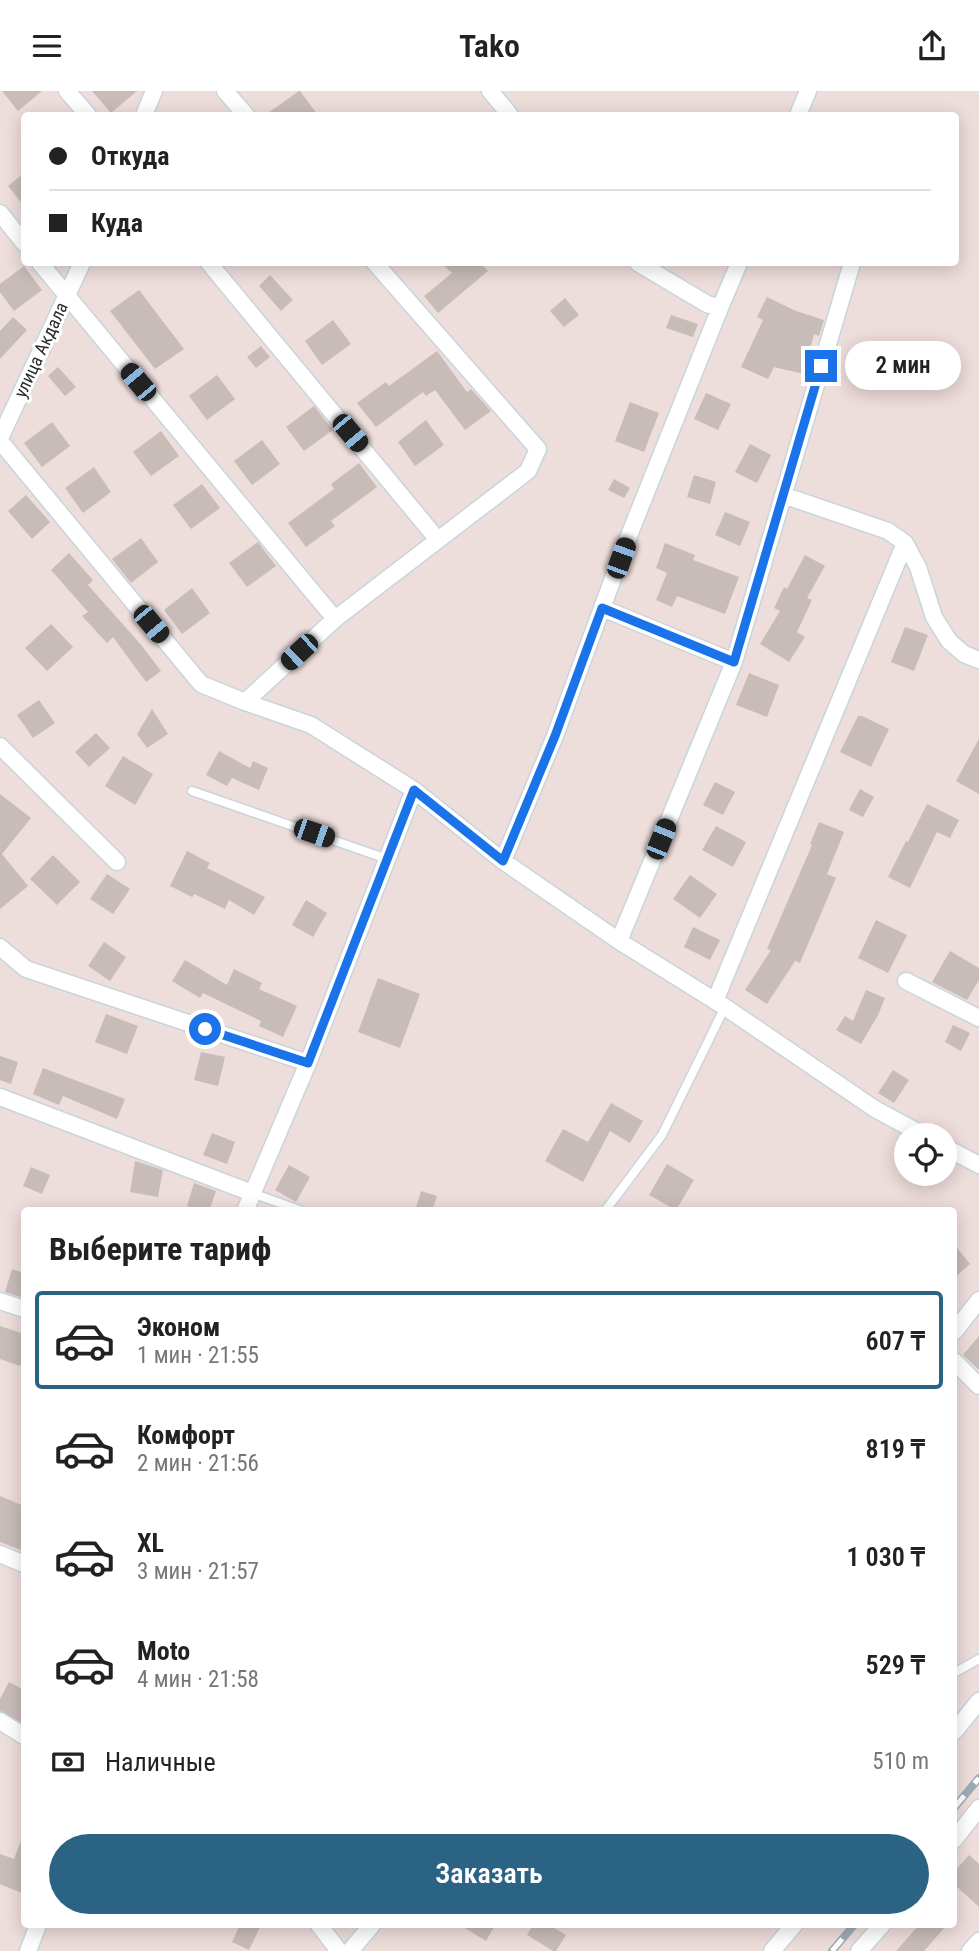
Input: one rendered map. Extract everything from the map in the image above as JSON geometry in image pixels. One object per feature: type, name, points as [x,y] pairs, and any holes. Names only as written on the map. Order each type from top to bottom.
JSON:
[{"type":"street","points":[[67,91],[85,112]]},
{"type":"street","points":[[145,112],[154,91]]},
{"type":"street","points":[[225,91],[243,112]]},
{"type":"street","points":[[490,91],[508,112]]},
{"type":"street","points":[[799,112],[807,91]]},
{"type":"street","points":[[0,212],[21,239]]},
{"type":"street","points":[[42,266],[335,619]]},
{"type":"street","name":"улица Акдала","points":[[0,440],[81,266]]},
{"type":"street","points":[[211,266],[438,540]]},
{"type":"street","points":[[245,702],[335,619],[528,471],[538,449],[378,266]]},
{"type":"street","points":[[643,266],[706,304],[720,308]]},
{"type":"street","points":[[503,861],[555,736],[630,533],[738,266]]},
{"type":"street","points":[[619,941],[734,662],[851,266]]},
{"type":"street","points":[[0,440],[201,684],[311,725],[414,790],[503,861],[619,941],[720,1004],[875,1109],[901,1123]]},
{"type":"street","points":[[783,495],[888,531],[905,543],[918,568],[934,618],[948,641],[964,655],[979,660]]},
{"type":"street","points":[[720,1004],[905,543]]},
{"type":"street","points":[[602,608],[734,662]]},
{"type":"street","points":[[0,746],[117,862]]},
{"type":"street","points":[[247,1207],[308,1063],[414,790]]},
{"type":"street","points":[[0,947],[26,969],[308,1063]]},
{"type":"street","points":[[905,981],[979,1018]]},
{"type":"street","points":[[0,1097],[252,1193]]},
{"type":"street","points":[[957,1153],[979,1165]]},
{"type":"street","points":[[957,1328],[979,1300]]},
{"type":"street","points":[[0,1301],[21,1308]]},
{"type":"street","points":[[957,1364],[979,1386]]},
{"type":"street","points":[[0,1554],[21,1563]]},
{"type":"street","points":[[957,1728],[979,1701]]},
{"type":"street","points":[[0,1721],[21,1733]]},
{"type":"street","points":[[957,1836],[979,1808]]},
{"type":"street","points":[[28,1951],[37,1928]]},
{"type":"street","points":[[321,1928],[339,1951]]},
{"type":"street","points":[[350,1951],[369,1928]]},
{"type":"street","points":[[772,1951],[791,1928]]},
{"type":"street","points":[[859,1951],[878,1928]]},
{"type":"street","points":[[970,1951],[979,1941]]},
{"type":"lane","points":[[192,791],[387,859]]},
{"type":"lane","points":[[609,1207],[662,1135],[720,1004]]},
{"type":"lane","points":[[252,1193],[291,1207]]},
{"type":"lane","points":[[957,1671],[979,1659]]},
{"type":"building","points":[[2,91],[42,91],[18,111]]},
{"type":"building","points":[[92,91],[137,91],[112,112]]},
{"type":"building","points":[[299,91],[316,112],[269,112]]},
{"type":"building","points":[[21,175],[21,202],[8,186]]},
{"type":"building","points":[[24,266],[42,290],[14,311],[0,292],[0,284]]},
{"type":"building","points":[[444,266],[483,266],[488,271],[438,313],[424,296],[452,273]]},
{"type":"building","points":[[270,275],[293,300],[281,311],[259,286]]},
{"type":"building","points":[[139,290],[184,349],[155,369],[110,311]]},
{"type":"building","points":[[767,297],[796,311],[824,320],[819,336],[814,334],[804,374],[774,367],[768,379],[741,367],[763,320],[757,317]]},
{"type":"building","points":[[565,298],[579,315],[564,327],[550,311]]},
{"type":"building","points":[[671,315],[698,324],[693,337],[666,328]]},
{"type":"building","points":[[13,317],[27,330],[0,359],[0,331]]},
{"type":"building","points":[[333,320],[351,344],[322,365],[305,341]]},
{"type":"building","points":[[261,346],[270,357],[256,368],[247,357]]},
{"type":"building","points":[[437,351],[467,392],[471,389],[491,411],[465,430],[435,390],[426,396],[423,392],[376,427],[357,403],[386,382],[389,386]]},
{"type":"building","points":[[58,367],[76,387],[65,396],[48,376]]},
{"type":"building","points":[[217,375],[235,399],[207,420],[189,396]]},
{"type":"building","points":[[706,393],[731,404],[718,430],[694,419]]},
{"type":"building","points":[[630,402],[659,413],[644,452],[615,441]]},
{"type":"building","points":[[314,406],[333,430],[304,451],[286,427]]},
{"type":"building","points":[[426,420],[444,445],[415,466],[398,442]]},
{"type":"building","points":[[52,422],[70,446],[42,467],[24,443]]},
{"type":"building","points":[[161,431],[179,456],[151,476],[133,452]]},
{"type":"building","points":[[262,440],[280,464],[252,485],[234,461]]},
{"type":"building","points":[[750,444],[771,455],[757,483],[735,472]]},
{"type":"building","points":[[359,463],[377,487],[331,521],[335,526],[306,547],[288,523],[334,489],[331,484]]},
{"type":"building","points":[[94,467],[111,492],[83,513],[65,488]]},
{"type":"building","points":[[694,475],[716,482],[710,504],[687,497]]},
{"type":"building","points":[[614,479],[630,488],[624,498],[608,490]]},
{"type":"building","points":[[202,484],[220,508],[191,529],[173,505]]},
{"type":"building","points":[[26,495],[50,522],[32,539],[8,511]]},
{"type":"building","points":[[725,512],[750,522],[740,546],[715,535]]},
{"type":"building","points":[[141,538],[158,562],[131,583],[112,559]]},
{"type":"building","points":[[258,542],[276,566],[247,587],[229,563]]},
{"type":"building","points":[[665,543],[695,555],[693,560],[739,577],[725,614],[677,596],[672,607],[656,600],[667,573],[656,568]]},
{"type":"building","points":[[69,553],[93,580],[88,585],[161,671],[146,682],[113,637],[107,643],[82,616],[88,612],[51,570]]},
{"type":"building","points":[[805,555],[825,566],[807,598],[812,600],[797,632],[805,637],[789,662],[760,644],[780,611],[774,608],[784,587],[787,589]]},
{"type":"building","points":[[192,588],[210,613],[182,634],[164,610]]},
{"type":"building","points":[[51,624],[73,647],[47,671],[25,648]]},
{"type":"building","points":[[905,627],[928,635],[914,671],[891,662]]},
{"type":"building","points":[[749,673],[779,685],[767,717],[736,705]]},
{"type":"building","points":[[39,700],[55,723],[33,738],[17,715]]},
{"type":"building","points":[[152,709],[168,734],[147,748],[137,734]]},
{"type":"building","points":[[858,716],[889,729],[871,767],[840,752]]},
{"type":"building","points":[[96,733],[110,748],[89,767],[75,752]]},
{"type":"building","points":[[979,739],[979,794],[956,781]]},
{"type":"building","points":[[219,751],[250,768],[253,761],[268,768],[259,790],[232,778],[227,786],[206,775]]},
{"type":"building","points":[[123,756],[153,774],[135,805],[105,786]]},
{"type":"building","points":[[715,782],[735,792],[723,815],[703,805]]},
{"type":"building","points":[[860,789],[874,797],[863,817],[849,810]]},
{"type":"building","points":[[0,794],[31,818],[2,854],[28,886],[0,909]]},
{"type":"building","points":[[927,804],[959,820],[950,838],[937,832],[910,888],[888,877]]},
{"type":"building","points":[[819,822],[844,832],[827,874],[836,878],[800,963],[795,961],[767,1004],[745,990],[771,950],[767,949],[812,845],[810,844]]},
{"type":"building","points":[[716,826],[746,842],[733,867],[702,850]]},
{"type":"building","points":[[187,851],[210,863],[207,868],[265,897],[254,915],[229,900],[225,909],[170,886]]},
{"type":"building","points":[[53,855],[80,882],[57,905],[30,879]]},
{"type":"building","points":[[107,874],[130,889],[113,914],[90,899]]},
{"type":"building","points":[[690,875],[717,894],[700,918],[673,899]]},
{"type":"building","points":[[306,900],[327,913],[313,937],[292,925]]},
{"type":"building","points":[[876,920],[907,935],[888,973],[858,958]]},
{"type":"building","points":[[693,927],[720,940],[710,960],[684,947]]},
{"type":"building","points":[[104,942],[126,957],[110,981],[88,966]]},
{"type":"building","points":[[950,951],[979,968],[979,980],[967,1000],[932,982]]},
{"type":"building","points":[[185,960],[227,985],[234,969],[262,983],[259,989],[297,1006],[283,1037],[259,1026],[261,1021],[203,993],[200,998],[172,981]]},
{"type":"building","points":[[378,978],[420,994],[400,1048],[358,1032]]},
{"type":"building","points":[[866,990],[885,998],[861,1044],[836,1030],[845,1016],[853,1021]]},
{"type":"building","points":[[106,1014],[138,1026],[127,1054],[95,1042]]},
{"type":"building","points":[[953,1025],[970,1033],[961,1051],[945,1042]]},
{"type":"building","points":[[201,1052],[225,1057],[218,1086],[194,1080]]},
{"type":"building","points":[[0,1056],[18,1062],[11,1084],[0,1080]]},
{"type":"building","points":[[43,1068],[125,1099],[117,1119],[63,1096],[59,1105],[33,1094]]},
{"type":"building","points":[[893,1070],[909,1080],[894,1103],[878,1093]]},
{"type":"building","points":[[611,1103],[643,1121],[630,1143],[610,1131],[583,1182],[545,1161],[563,1129],[588,1142]]},
{"type":"building","points":[[212,1133],[235,1142],[227,1164],[203,1155]]},
{"type":"building","points":[[135,1161],[163,1170],[158,1197],[130,1192]]},
{"type":"building","points":[[667,1164],[694,1180],[678,1207],[671,1207],[649,1195]]},
{"type":"building","points":[[289,1165],[310,1177],[296,1202],[275,1190]]},
{"type":"building","points":[[31,1167],[50,1175],[42,1194],[23,1186]]},
{"type":"building","points":[[194,1183],[216,1191],[210,1207],[187,1206]]},
{"type":"building","points":[[421,1191],[437,1196],[433,1207],[416,1207]]},
{"type":"building","points":[[957,1248],[970,1264],[957,1275]]},
{"type":"building","points":[[12,1269],[21,1272],[21,1297],[5,1292]]},
{"type":"building","points":[[0,1326],[21,1333],[20,1366],[0,1359]]},
{"type":"building","points":[[979,1336],[979,1370],[963,1355]]},
{"type":"building","points":[[0,1496],[21,1505],[21,1550],[0,1542]]},
{"type":"building","points":[[9,1682],[21,1688],[21,1722],[0,1711],[0,1699]]},
{"type":"building","points":[[21,1840],[21,1893],[0,1884],[0,1854],[14,1859]]},
{"type":"building","points":[[969,1855],[979,1864],[979,1907],[957,1887],[957,1869]]},
{"type":"building","points":[[239,1928],[260,1928],[249,1950],[232,1942]]},
{"type":"building","points":[[465,1928],[493,1928],[486,1941]]},
{"type":"building","points":[[531,1928],[554,1928],[566,1935],[556,1951],[553,1951],[527,1935]]},
{"type":"building","points":[[916,1928],[944,1928],[924,1951],[896,1951]]},
{"type":"railway","points":[[957,1804],[979,1778]]},
{"type":"railway","points":[[832,1951],[851,1928]]},
{"type":"route","points":[[205,1029],[308,1063],[414,790],[503,861],[555,736],[602,608],[734,662],[821,366]]}]
